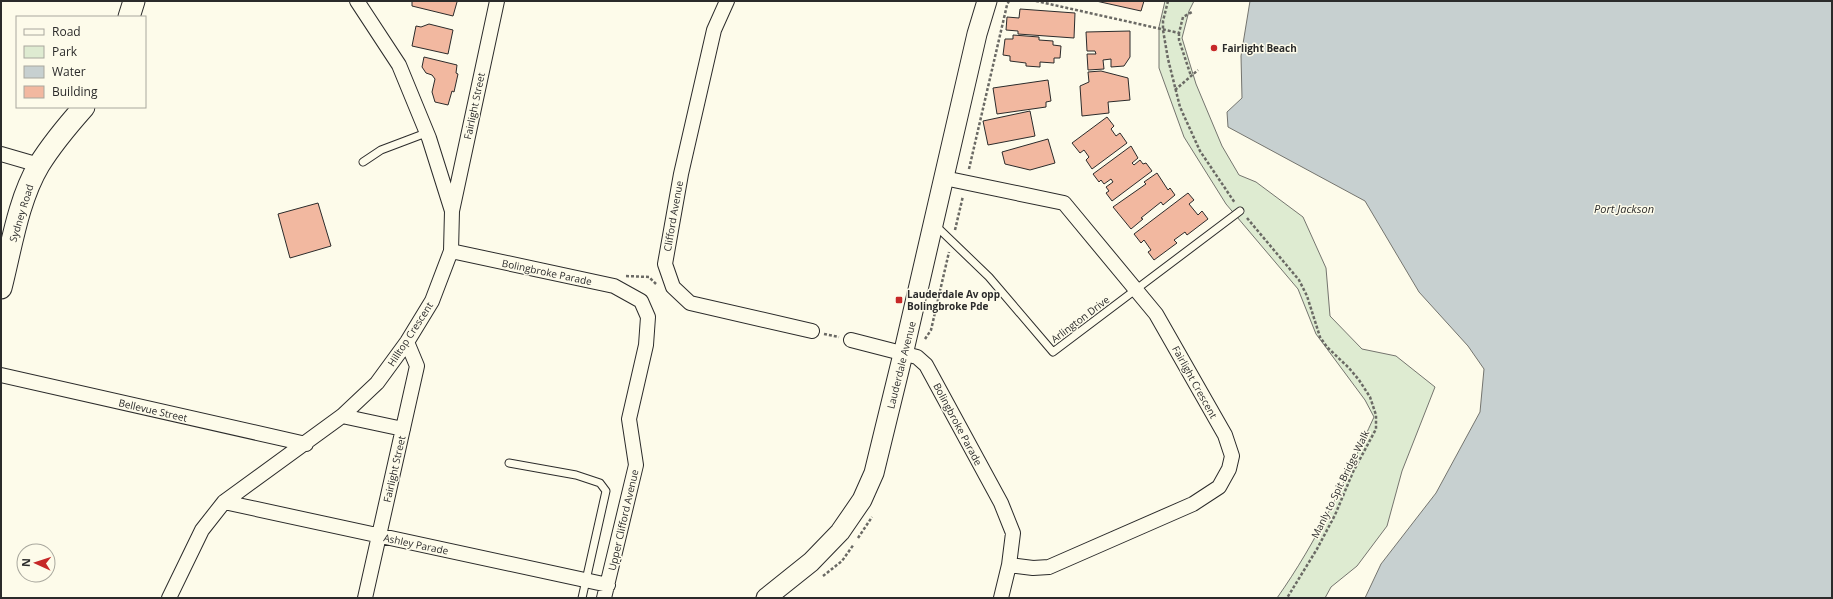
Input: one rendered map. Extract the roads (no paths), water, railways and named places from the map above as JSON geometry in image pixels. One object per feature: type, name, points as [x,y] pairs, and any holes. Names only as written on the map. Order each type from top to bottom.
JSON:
[{"type":"main road","points":[[129,16],[134,1]]},
{"type":"main road","name":"Lauderdale Avenue","points":[[766,598],[825,549],[852,517],[862,500],[878,457],[904,353],[977,34],[987,1]]},
{"type":"main road","name":"Sydney Road","points":[[1,288],[24,198],[39,165],[83,108]]},
{"type":"street","name":"Hilltop Crescent","points":[[169,598],[202,530],[224,502],[306,444],[342,416],[377,383],[407,342],[432,301],[451,250],[452,211],[426,133],[399,65],[357,1]]},
{"type":"street","name":"Fairlight Street","points":[[452,211],[497,1]]},
{"type":"street","name":"Clifford Avenue","points":[[727,1],[714,30],[681,174],[665,264],[673,287],[690,303],[812,331]]},
{"type":"street","points":[[1,154],[39,165]]},
{"type":"street","name":"Fairlight Crescent","points":[[944,178],[1064,203],[1156,314],[1225,435],[1232,456],[1229,469],[1220,487],[1193,504],[1049,567],[1033,568],[1009,564]]},
{"type":"street","name":"Bolingbroke Parade","points":[[451,250],[614,286],[641,301]]},
{"type":"street","name":"Upper Clifford Avenue","points":[[606,591],[636,465],[629,419],[646,345],[648,317],[641,301]]},
{"type":"street","name":"Bolingbroke Parade","points":[[851,340],[918,357],[926,364],[1001,504],[1013,533],[1009,564],[1001,598]]},
{"type":"street","name":"Fairlight Street","points":[[365,598],[417,366],[407,342]]},
{"type":"street","name":"Bellevue Street","points":[[1,375],[306,444]]},
{"type":"street","points":[[342,416],[403,430]]},
{"type":"street","name":"Ashley Parade","points":[[224,502],[586,580],[606,591]]},
{"type":"lane","points":[[363,162],[381,150],[426,133]]},
{"type":"lane","name":"Arlington Drive","points":[[934,224],[989,278],[1053,352],[1240,211]]},
{"type":"lane","points":[[509,463],[576,475],[600,483],[606,491],[582,598]]},
{"type":"water","name":"Port Jackson","points":[[1250,1],[1832,1],[1832,598],[1365,598],[1381,564],[1436,493],[1480,412],[1484,369],[1468,346],[1419,292],[1365,201],[1228,127],[1227,112],[1242,98],[1241,56]]},
{"type":"place","name":"Fairlight Beach","points":[[1214,48]]},
{"type":"place","name":"Lauderdale Av opp Bolingbroke Pde","points":[[899,300]]}]
